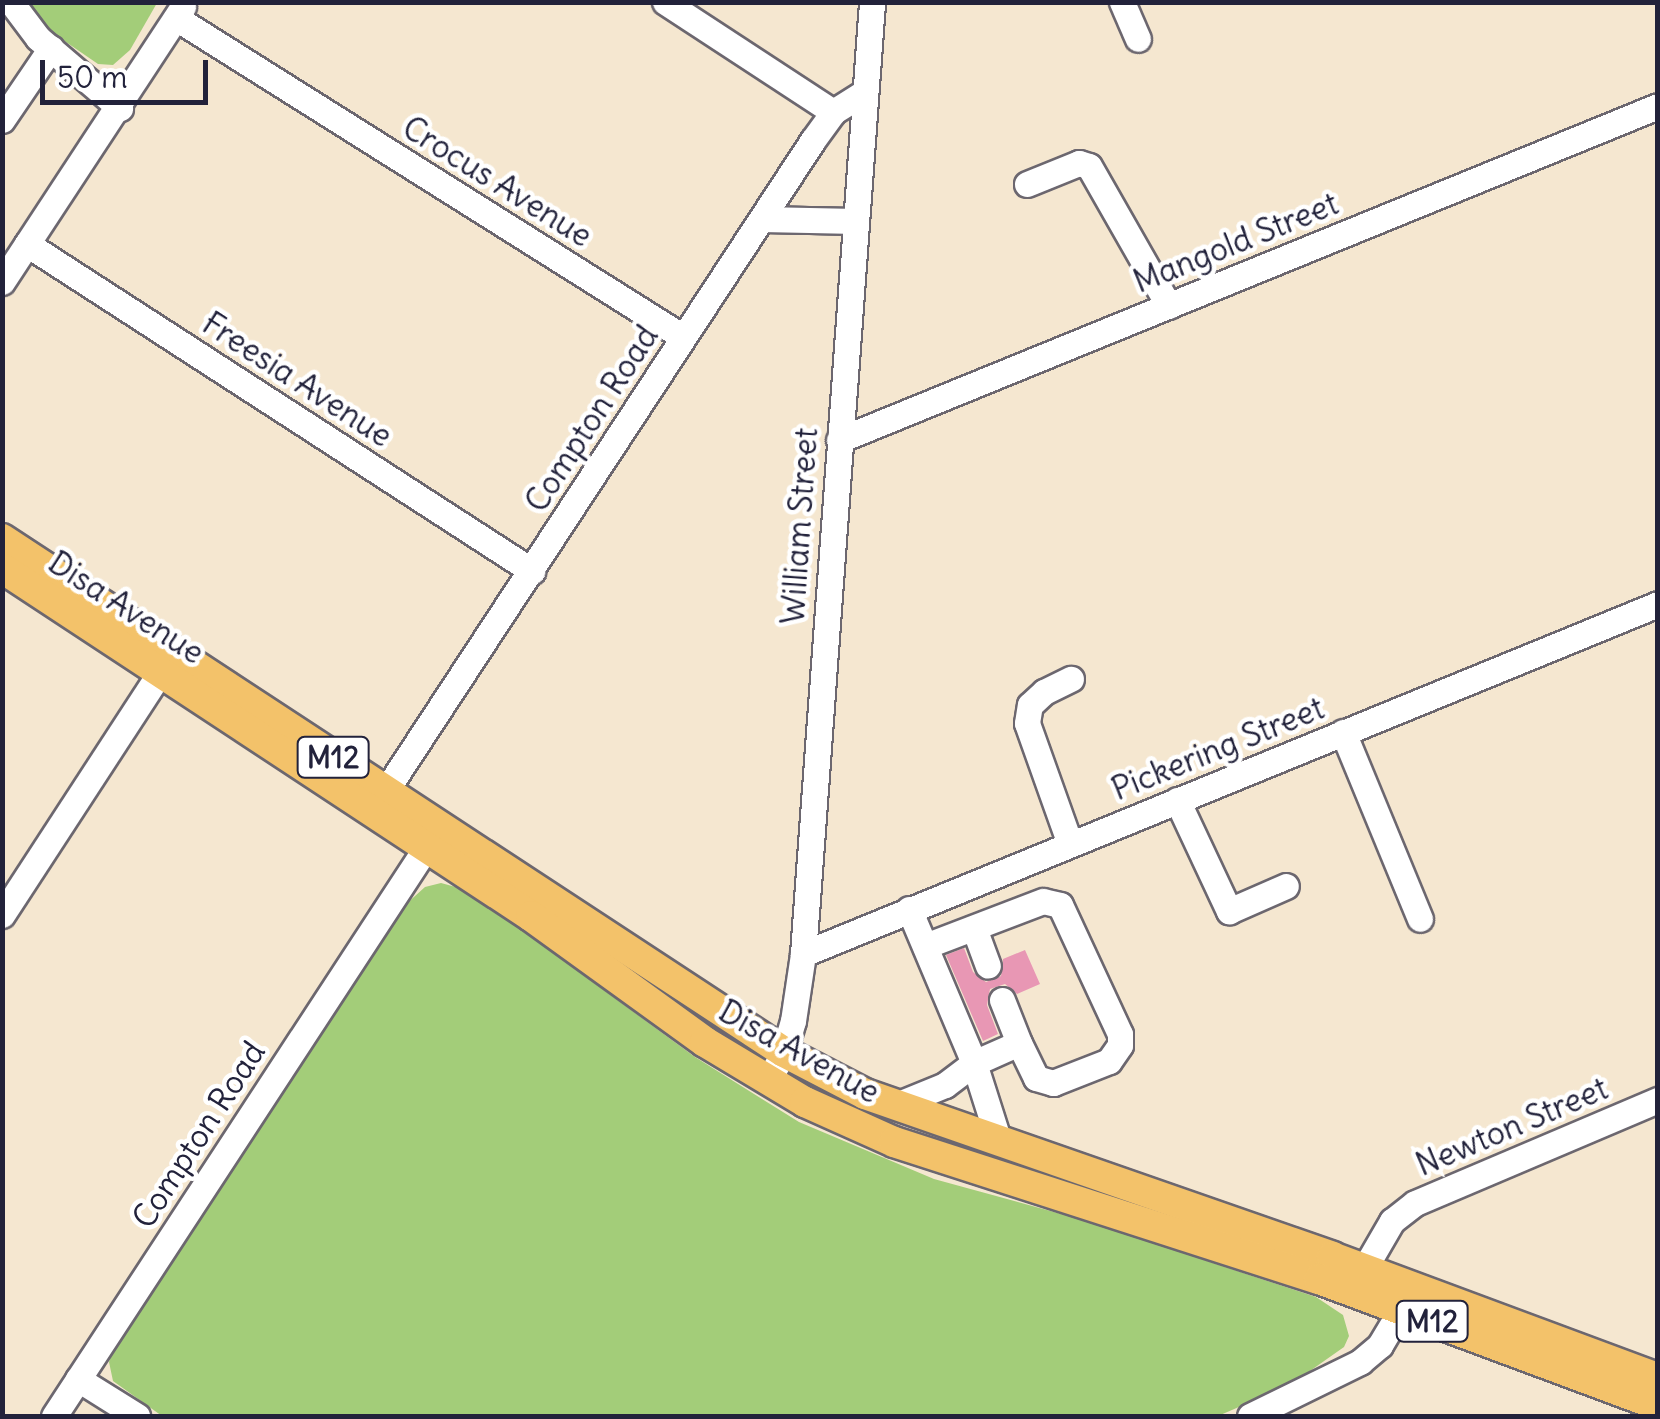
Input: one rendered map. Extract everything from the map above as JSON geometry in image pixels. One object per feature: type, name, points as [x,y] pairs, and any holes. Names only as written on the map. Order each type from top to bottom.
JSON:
[{"type":"main road","name":"Disa Avenue","points":[[2,538],[167,663]]},
{"type":"main road","name":"Disa Avenue","points":[[2,568],[167,663],[433,837],[784,1052],[896,1105],[1408,1299],[1658,1406]]},
{"type":"main road","name":"Disa Avenue","points":[[433,837],[532,916],[704,1042],[768,1080],[894,1142],[1357,1280]]},
{"type":"main road","name":"Disa Avenue","points":[[1408,1299],[1652,1370]]},
{"type":"street","points":[[11,2],[51,48],[120,108]]},
{"type":"street","points":[[664,2],[833,112]]},
{"type":"street","name":"William Street","points":[[768,1080],[784,1052],[803,954],[872,2]]},
{"type":"street","points":[[1122,2],[1138,39]]},
{"type":"street","points":[[2,282],[120,108],[180,10]]},
{"type":"street","name":"Crocus Avenue","points":[[180,10],[682,337]]},
{"type":"street","points":[[2,120],[51,48]]},
{"type":"street","name":"Compton Road","points":[[379,801],[833,112],[864,93]]},
{"type":"street","name":"Mangold Street","points":[[840,440],[1658,106]]},
{"type":"street","points":[[1027,184],[1079,163],[1089,166],[1169,306]]},
{"type":"street","points":[[762,219],[856,221]]},
{"type":"street","name":"Freesia Avenue","points":[[27,244],[532,571]]},
{"type":"street","name":"Pickering Street","points":[[803,954],[1658,604]]},
{"type":"street","points":[[2,914],[167,663]]},
{"type":"street","points":[[1070,844],[1026,723],[1030,705],[1044,692],[1072,679]]},
{"type":"street","points":[[1343,732],[1420,920]]},
{"type":"street","points":[[1177,800],[1229,911],[1286,886]]},
{"type":"street","name":"Compton Road","points":[[54,1416],[433,837]]},
{"type":"street","points":[[926,946],[1043,900],[1060,905],[1120,1045],[1109,1061],[1053,1083],[1036,1078],[1002,1000]]},
{"type":"street","points":[[909,909],[974,1063],[999,1142]]},
{"type":"street","points":[[974,928],[988,966]]},
{"type":"street","points":[[896,1105],[945,1085],[974,1063],[1020,1043]]},
{"type":"street","name":"Newton Street","points":[[1357,1280],[1392,1222],[1416,1203],[1658,1100]]},
{"type":"street","points":[[1250,1416],[1360,1362],[1380,1344],[1408,1299]]},
{"type":"street","points":[[78,1379],[137,1416]]},
{"type":"green space","points":[[30,3],[157,3],[130,50],[113,65],[98,64],[47,29]]},
{"type":"green space","points":[[441,883],[463,889],[492,908],[695,1057],[799,1122],[934,1179],[1083,1220],[1316,1297],[1343,1315],[1349,1336],[1344,1347],[1290,1385],[1218,1416],[162,1416],[113,1381],[109,1362],[112,1352],[404,906],[425,887]]},
{"type":"building","points":[[964,948],[973,972],[986,982],[1001,976],[1003,959],[1025,950],[1040,984],[1017,994],[1005,984],[990,989],[987,1005],[998,1034],[983,1041],[946,955]]}]
